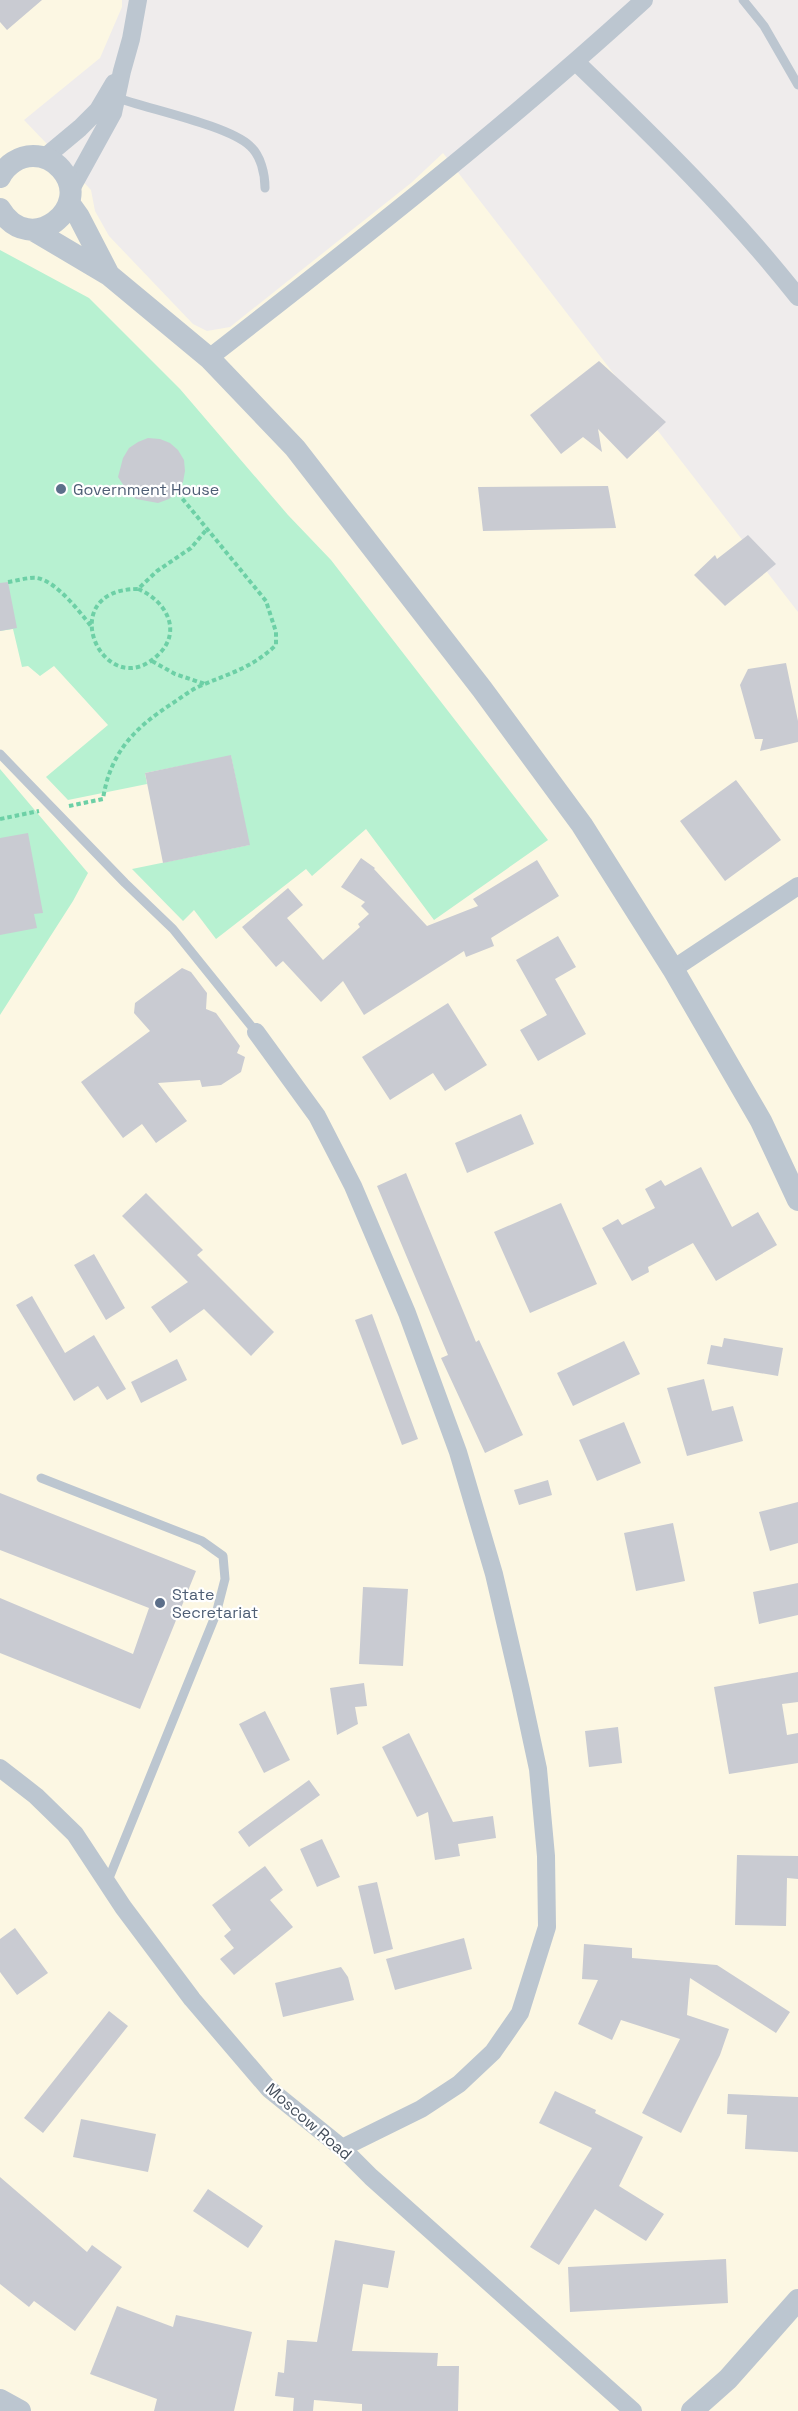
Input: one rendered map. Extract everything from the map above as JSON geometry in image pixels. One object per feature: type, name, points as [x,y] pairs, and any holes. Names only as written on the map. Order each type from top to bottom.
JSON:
[{"type":"street","points":[[44,158],[80,128],[112,96],[132,39],[138,0]]},
{"type":"street","points":[[209,358],[412,200],[576,62],[644,0]]},
{"type":"street","points":[[576,62],[687,170],[765,256],[798,297]]},
{"type":"street","points":[[33,230],[45,228],[56,222],[63,214],[69,197],[113,113],[112,96]]},
{"type":"street","points":[[4,168],[21,158],[33,156],[55,162],[64,172],[69,197],[109,275]]},
{"type":"street","points":[[1,212],[12,223],[33,230],[109,275],[209,358],[295,447],[482,689],[582,825],[673,969],[761,1121],[798,1200]]},
{"type":"street","points":[[673,969],[798,886]]},
{"type":"street","points":[[256,1032],[317,1116],[353,1186],[407,1312],[458,1452],[494,1574],[521,1690],[538,1769],[546,1856],[548,1927],[520,2013],[493,2052],[459,2084],[421,2109],[342,2148]]},
{"type":"street","name":"Moscow Road","points":[[0,1768],[36,1796],[75,1834],[107,1883],[192,1999],[269,2089],[342,2148],[371,2177],[633,2411]]},
{"type":"street","points":[[692,2411],[728,2379],[798,2300]]},
{"type":"street","points":[[0,2400],[20,2411]]},
{"type":"lane","points":[[742,0],[764,26],[798,85]]},
{"type":"lane","points":[[112,96],[228,133],[250,145],[265,175],[265,188]]},
{"type":"lane","points":[[0,754],[173,929],[256,1032]]},
{"type":"lane","points":[[41,1478],[202,1541],[222,1556],[225,1579],[216,1614],[107,1883]]},
{"type":"path","points":[[0,819],[104,799],[107,777],[122,747],[147,719],[205,684],[261,660],[276,645],[276,632],[266,601],[177,492]]},
{"type":"path","points":[[138,590],[157,571],[191,548],[207,529]]},
{"type":"path","points":[[8,582],[34,578],[47,582],[76,608],[91,626]]},
{"type":"path","points":[[124,590],[138,590],[150,594],[161,603],[169,621],[168,641],[152,661],[134,666],[116,665],[97,649],[92,638],[91,626],[94,613],[101,602],[112,594],[124,590]]},
{"type":"path","points":[[152,661],[175,674],[205,684]]},
{"type":"shaded area","points":[[0,0],[122,0],[122,7],[100,58],[24,120],[91,190],[95,211],[109,236],[193,324],[207,331],[230,327],[411,183],[443,153],[798,612],[798,2411],[0,2411]]},
{"type":"green space","points":[[0,250],[89,298],[180,389],[288,515],[331,560],[548,840],[434,920],[366,829],[312,876],[306,869],[216,939],[194,910],[183,921],[132,869],[249,845],[231,756],[145,773],[147,784],[68,800],[46,777],[108,725],[54,666],[40,676],[28,666],[22,667],[13,629],[0,631]]},
{"type":"green space","points":[[0,769],[88,873],[73,901],[0,1015]]},
{"type":"building","points":[[0,0],[42,0],[7,30],[0,22]]},
{"type":"building","points":[[599,361],[666,422],[627,459],[598,429],[602,452],[583,437],[561,454],[530,415]]},
{"type":"building","points":[[148,438],[170,443],[184,460],[183,482],[177,492],[169,499],[158,503],[136,499],[118,477],[123,458],[129,448]]},
{"type":"building","points":[[608,486],[616,528],[483,531],[478,487]]},
{"type":"building","points":[[748,535],[776,564],[725,606],[694,575],[715,555],[717,559]]},
{"type":"building","points":[[8,582],[17,628],[0,631],[0,583]]},
{"type":"building","points":[[786,663],[798,721],[798,742],[760,751],[763,739],[755,739],[740,685],[748,669]]},
{"type":"building","points":[[231,755],[250,845],[163,863],[145,773]]},
{"type":"building","points":[[736,780],[781,840],[725,881],[680,821]]},
{"type":"building","points":[[28,833],[43,913],[34,914],[37,928],[0,935],[0,838]]},
{"type":"building","points":[[361,858],[375,868],[427,926],[478,906],[473,899],[537,860],[559,896],[491,938],[494,946],[466,957],[464,951],[364,1015],[343,981],[321,1002],[283,961],[276,967],[242,927],[288,888],[303,905],[287,918],[323,960],[360,927],[358,924],[369,914],[361,906],[365,902],[341,887]]},
{"type":"building","points":[[558,936],[576,967],[555,979],[586,1034],[538,1061],[520,1030],[547,1015],[516,960]]},
{"type":"building","points":[[182,968],[191,972],[207,993],[206,1009],[216,1013],[240,1046],[237,1053],[245,1057],[241,1072],[221,1085],[202,1087],[200,1080],[158,1083],[187,1121],[156,1143],[142,1124],[123,1138],[81,1082],[150,1031],[134,1013],[135,1003]]},
{"type":"building","points":[[448,1003],[487,1065],[445,1091],[433,1073],[390,1100],[362,1057]]},
{"type":"building","points":[[521,1114],[534,1144],[467,1173],[455,1143]]},
{"type":"building","points":[[701,1167],[732,1227],[758,1212],[777,1245],[716,1281],[693,1243],[648,1267],[649,1272],[632,1281],[602,1228],[618,1219],[622,1225],[655,1208],[645,1189],[661,1180],[665,1186]]},
{"type":"building","points":[[406,1173],[476,1342],[479,1340],[523,1435],[485,1453],[441,1358],[448,1355],[377,1186]]},
{"type":"building","points":[[146,1193],[203,1250],[197,1255],[274,1332],[251,1356],[204,1309],[170,1333],[151,1307],[188,1282],[122,1216]]},
{"type":"building","points":[[561,1203],[597,1284],[530,1313],[494,1232]]},
{"type":"building","points":[[94,1254],[125,1308],[106,1320],[74,1265]]},
{"type":"building","points":[[32,1296],[65,1353],[94,1335],[126,1389],[107,1400],[98,1386],[74,1401],[16,1305]]},
{"type":"building","points":[[372,1314],[418,1439],[402,1445],[355,1320]]},
{"type":"building","points":[[724,1338],[783,1348],[778,1376],[707,1364],[711,1345],[722,1347]]},
{"type":"building","points":[[624,1341],[640,1374],[573,1406],[557,1373]]},
{"type":"building","points":[[177,1359],[187,1380],[141,1403],[131,1382]]},
{"type":"building","points":[[704,1379],[712,1411],[733,1406],[743,1441],[687,1456],[667,1388]]},
{"type":"building","points":[[624,1422],[641,1463],[597,1481],[579,1440]]},
{"type":"building","points":[[548,1480],[552,1495],[519,1505],[514,1490]]},
{"type":"building","name":"State Secretariat","points":[[0,1493],[196,1571],[140,1709],[0,1653],[0,1598],[133,1654],[149,1608],[0,1550]]},
{"type":"building","points":[[798,1502],[798,1543],[770,1551],[759,1512]]},
{"type":"building","points":[[673,1523],[685,1581],[636,1591],[624,1533]]},
{"type":"building","points":[[798,1583],[798,1615],[759,1624],[753,1592]]},
{"type":"building","points":[[363,1587],[408,1589],[403,1666],[359,1664]]},
{"type":"building","points":[[798,1672],[798,1702],[782,1704],[787,1735],[798,1733],[798,1763],[729,1774],[714,1687]]},
{"type":"building","points":[[364,1683],[367,1706],[355,1707],[358,1724],[337,1735],[330,1688]]},
{"type":"building","points":[[265,1711],[290,1760],[264,1773],[239,1724]]},
{"type":"building","points":[[618,1727],[622,1763],[589,1767],[585,1731]]},
{"type":"building","points":[[409,1733],[453,1822],[493,1816],[496,1838],[458,1844],[460,1856],[435,1860],[428,1812],[417,1817],[382,1747]]},
{"type":"building","points":[[309,1780],[320,1795],[249,1847],[238,1832]]},
{"type":"building","points":[[322,1839],[340,1877],[317,1887],[300,1849]]},
{"type":"building","points":[[737,1855],[798,1856],[798,1879],[787,1878],[786,1926],[735,1925]]},
{"type":"building","points":[[265,1866],[283,1890],[270,1900],[293,1927],[234,1975],[220,1959],[234,1948],[224,1936],[231,1930],[212,1905]]},
{"type":"building","points":[[377,1882],[393,1949],[374,1954],[358,1886]]},
{"type":"building","points":[[15,1928],[48,1973],[17,1995],[0,1972],[0,1939]]},
{"type":"building","points":[[464,1938],[472,1969],[395,1990],[386,1959]]},
{"type":"building","points":[[584,1944],[632,1948],[632,1958],[717,1965],[790,2012],[776,2033],[690,1978],[687,2015],[729,2029],[720,2055],[681,2133],[642,2113],[680,2039],[621,2020],[612,2040],[578,2024],[598,1980],[582,1979]]},
{"type":"building","points":[[341,1967],[348,1977],[354,2000],[283,2017],[275,1983]]},
{"type":"building","points":[[109,2011],[128,2026],[43,2133],[24,2118]]},
{"type":"building","points":[[555,2091],[596,2110],[595,2113],[643,2137],[619,2186],[664,2214],[646,2241],[595,2209],[559,2265],[530,2247],[592,2148],[539,2123]]},
{"type":"building","points":[[728,2094],[798,2097],[798,2152],[745,2149],[747,2115],[727,2114]]},
{"type":"building","points":[[81,2119],[156,2134],[148,2172],[73,2157]]},
{"type":"building","points":[[0,2177],[87,2252],[92,2245],[122,2267],[75,2331],[34,2301],[29,2307],[0,2284]]},
{"type":"building","points":[[208,2189],[263,2226],[248,2248],[193,2211]]},
{"type":"building","points":[[335,2240],[395,2251],[388,2288],[363,2284],[352,2351],[438,2353],[437,2366],[459,2366],[458,2411],[362,2411],[362,2404],[314,2400],[313,2411],[293,2411],[294,2398],[275,2396],[278,2372],[284,2373],[287,2340],[317,2342]]},
{"type":"building","points":[[726,2259],[728,2303],[570,2312],[568,2267]]},
{"type":"building","points":[[117,2306],[173,2327],[176,2315],[252,2332],[234,2411],[154,2411],[157,2399],[90,2374]]},
{"type":"place","name":"Government House","points":[[61,489]]},
{"type":"place","name":"State Secretariat","points":[[160,1603]]}]
